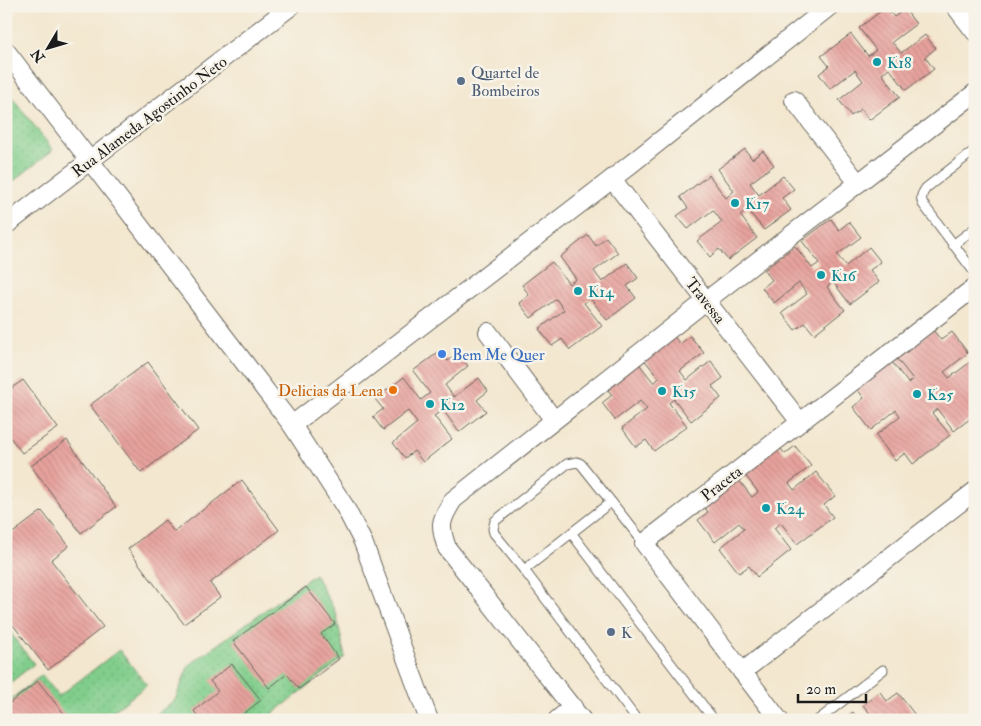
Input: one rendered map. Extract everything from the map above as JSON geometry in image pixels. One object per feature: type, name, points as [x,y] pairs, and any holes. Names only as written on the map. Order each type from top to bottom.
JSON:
[{"type":"street","name":"Rua Alameda Agostinho Neto","points":[[6,225],[291,6]]},
{"type":"street","points":[[292,425],[612,179],[830,6]]},
{"type":"street","points":[[956,6],[975,32]]},
{"type":"street","points":[[6,51],[292,425],[345,507],[357,530],[430,720]]},
{"type":"street","points":[[557,720],[578,714],[447,548],[440,530],[442,516],[452,500],[707,300],[975,94]]},
{"type":"street","points":[[794,100],[858,183]]},
{"type":"street","name":"Travessa","points":[[612,179],[800,422]]},
{"type":"street","name":"Praceta","points":[[644,543],[975,287]]},
{"type":"street","points":[[488,332],[554,420]]},
{"type":"street","points":[[742,672],[975,491]]},
{"type":"street","points":[[644,543],[742,672],[774,718]]},
{"type":"lane","points":[[975,150],[926,188],[922,194],[923,204],[975,273]]},
{"type":"lane","points":[[953,245],[975,228]]},
{"type":"lane","points":[[637,720],[494,533],[493,525],[495,521],[567,464],[576,462],[581,464],[644,543]]},
{"type":"lane","points":[[524,570],[611,502]]},
{"type":"lane","points":[[572,534],[714,720]]},
{"type":"lane","points":[[818,720],[883,670]]},
{"type":"green space","points":[[6,89],[53,150],[6,187]]},
{"type":"green space","points":[[315,574],[336,613],[345,657],[265,720],[149,720],[175,700],[189,665]]},
{"type":"green space","points":[[6,627],[34,664],[6,686]]},
{"type":"green space","points":[[119,650],[147,685],[102,720],[6,720],[6,703],[42,675],[59,696]]},
{"type":"building","name":"K18","points":[[886,7],[894,17],[905,9],[916,24],[892,42],[901,53],[925,35],[936,48],[925,57],[934,69],[906,90],[889,68],[882,74],[900,97],[869,120],[861,109],[851,116],[839,100],[863,81],[855,70],[830,89],[819,74],[829,66],[821,56],[851,34],[868,56],[876,50],[859,28]]},
{"type":"building","name":"K17","points":[[745,149],[752,159],[763,151],[774,165],[750,183],[759,195],[783,176],[794,189],[782,198],[791,210],[764,230],[747,209],[740,215],[757,238],[728,260],[719,249],[710,257],[697,241],[722,222],[713,210],[688,229],[677,216],[688,208],[680,197],[709,175],[726,198],[734,191],[718,169]]},
{"type":"building","name":"K16","points":[[831,219],[839,230],[849,222],[861,237],[837,255],[846,266],[869,247],[881,262],[870,270],[879,282],[850,304],[833,282],[827,287],[845,310],[814,334],[805,323],[795,330],[782,313],[807,294],[799,283],[774,303],[762,288],[772,280],[764,270],[795,246],[812,268],[819,263],[802,241]]},
{"type":"building","name":"K14","points":[[588,235],[596,246],[606,237],[618,253],[594,271],[602,282],[627,263],[638,278],[627,286],[636,298],[607,320],[590,298],[584,303],[602,326],[570,350],[562,339],[552,346],[539,329],[564,310],[556,299],[531,318],[519,303],[529,295],[522,285],[552,262],[569,284],[576,279],[560,257]]},
{"type":"building","name":"K25","points":[[933,330],[941,340],[952,332],[968,353],[944,372],[949,378],[973,360],[975,361],[975,415],[954,431],[937,409],[932,413],[950,435],[913,464],[905,453],[895,461],[876,435],[900,416],[896,410],[871,430],[853,407],[864,398],[857,389],[892,362],[908,383],[913,379],[896,358]]},
{"type":"building","name":"K15","points":[[672,334],[680,344],[690,336],[704,353],[680,371],[687,380],[711,361],[723,378],[712,386],[721,398],[691,421],[674,399],[669,403],[687,426],[654,451],[646,440],[636,447],[622,428],[647,409],[640,401],[615,420],[602,403],[612,395],[604,385],[636,360],[654,383],[659,378],[642,357]]},
{"type":"building","name":"K12","points":[[440,351],[448,361],[458,353],[468,366],[445,385],[454,397],[479,378],[488,391],[477,400],[486,411],[459,432],[443,410],[434,416],[452,439],[423,462],[414,451],[405,458],[393,443],[417,423],[408,411],[383,430],[373,417],[383,409],[375,399],[404,377],[421,400],[430,393],[413,371]]},
{"type":"building","points":[[148,362],[198,430],[141,473],[90,405]]},
{"type":"building","points":[[23,380],[58,428],[22,453],[6,432],[6,392]]},
{"type":"building","points":[[67,440],[116,507],[81,533],[31,466]]},
{"type":"building","name":"K24","points":[[777,444],[785,454],[795,446],[811,466],[789,483],[794,490],[816,472],[835,496],[824,505],[833,517],[797,544],[781,523],[774,528],[791,550],[757,577],[749,566],[739,573],[720,548],[744,529],[739,523],[715,542],[698,520],[708,512],[700,502],[735,475],[752,497],[758,492],[742,471]]},
{"type":"building","points":[[242,480],[279,530],[210,583],[220,597],[184,624],[128,549],[165,520],[174,532]]},
{"type":"building","points":[[6,492],[13,501],[6,506]]},
{"type":"building","points":[[42,511],[69,546],[51,560],[103,627],[48,670],[6,616],[6,538]]},
{"type":"building","points":[[306,587],[335,624],[321,634],[339,659],[299,689],[287,674],[269,688],[233,641]]},
{"type":"building","points":[[232,664],[261,700],[242,715],[247,720],[201,720],[194,711],[218,691],[210,681]]},
{"type":"building","points":[[38,681],[69,720],[6,720],[6,706]]},
{"type":"building","points":[[880,692],[887,701],[898,693],[919,720],[875,720],[863,705]]},
{"type":"building","points":[[853,712],[859,720],[843,720]]},
{"type":"place","name":"K18","points":[[877,62]]},
{"type":"place","name":"Quartel de Bombeiros","points":[[461,81]]},
{"type":"place","name":"K17","points":[[735,203]]},
{"type":"place","name":"K16","points":[[821,275]]},
{"type":"place","name":"K14","points":[[578,291]]},
{"type":"place","name":"Bem Me Quer","points":[[442,354]]},
{"type":"place","name":"Delicias da Lena","points":[[393,390]]},
{"type":"place","name":"K15","points":[[662,391]]},
{"type":"place","name":"K25","points":[[917,394]]},
{"type":"place","name":"K12","points":[[430,404]]},
{"type":"place","name":"K24","points":[[766,508]]},
{"type":"place","name":"K","points":[[611,632]]}]
